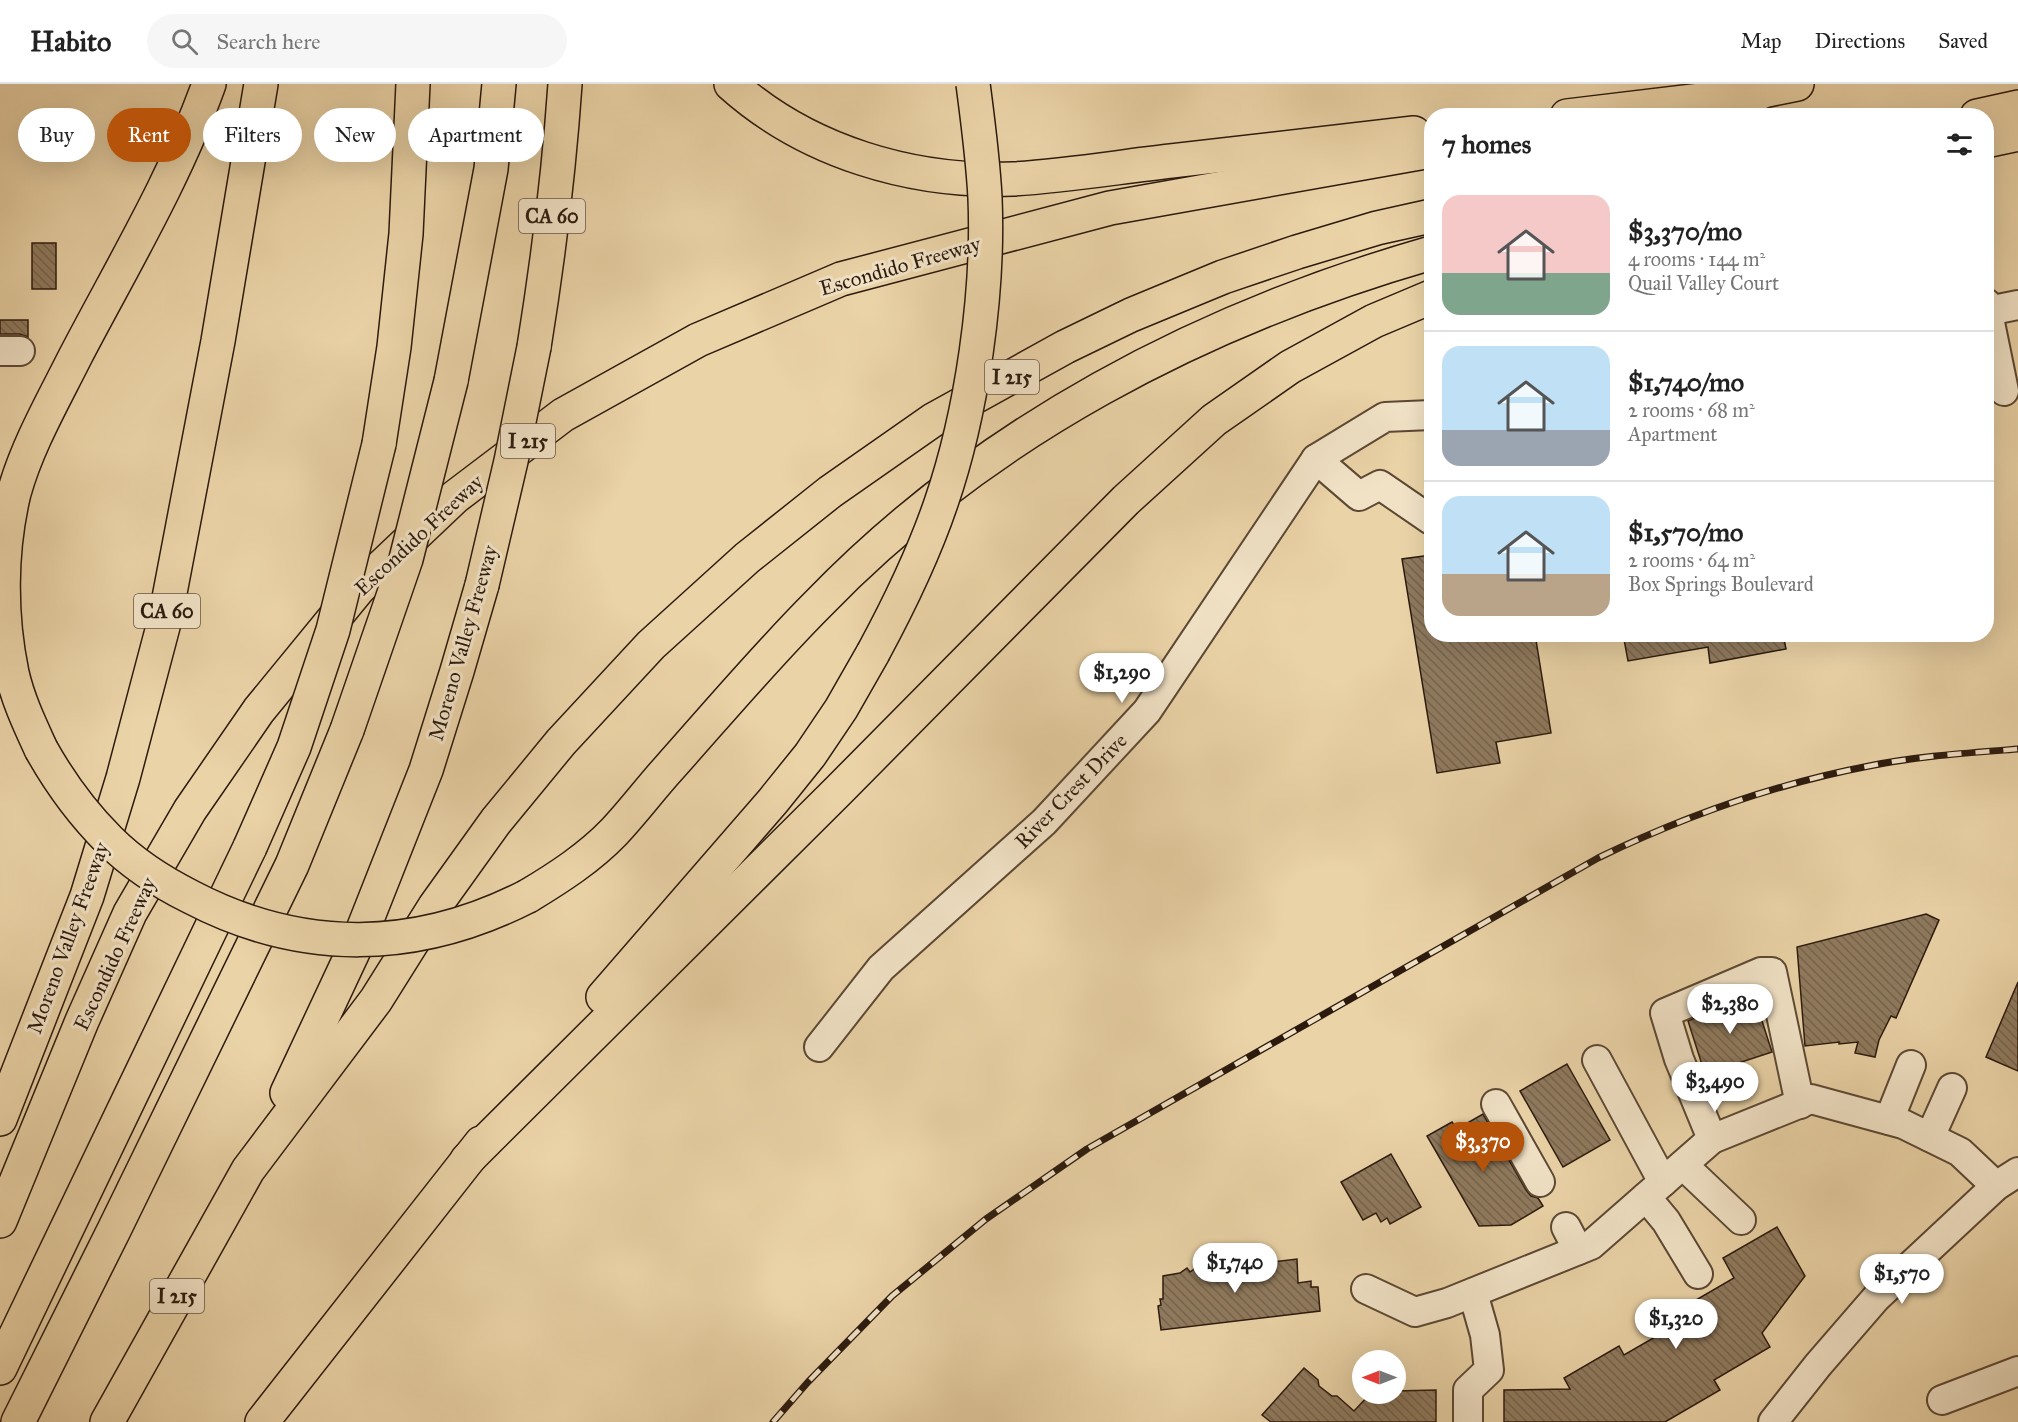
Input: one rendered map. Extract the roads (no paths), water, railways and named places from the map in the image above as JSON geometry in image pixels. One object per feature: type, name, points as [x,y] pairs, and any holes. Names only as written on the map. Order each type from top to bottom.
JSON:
[{"type":"highway","points":[[209,84],[173,171],[65,377],[30,449],[14,493],[6,531],[2,577],[3,619],[12,674],[27,719],[41,749],[59,781],[110,841],[132,862],[157,879],[212,909],[264,928],[321,938],[361,939],[408,936],[462,924],[496,912],[554,881],[589,855],[613,833],[816,605],[864,558],[988,458],[1067,408],[1149,362],[1189,343],[1287,301],[1384,266],[1424,255]]},
{"type":"highway","name":"Moreno Valley Freeway","points":[[0,1119],[87,896],[123,778],[165,619],[220,329],[261,84]]},
{"type":"highway","points":[[0,1368],[250,847],[294,747],[333,630],[379,444],[394,347],[406,234],[413,84]]},
{"type":"highway","points":[[18,1422],[292,865],[347,730],[406,559],[451,381],[491,169],[499,84]]},
{"type":"highway","name":"Moreno Valley Freeway","points":[[248,1170],[304,1060],[360,937],[426,770],[457,671],[482,585],[511,461],[534,347],[546,273],[562,136],[565,84]]},
{"type":"highway","points":[[732,84],[778,120],[820,143],[867,160],[940,176],[1012,179],[1424,132]]},
{"type":"highway","points":[[262,1422],[467,1160],[582,1021],[773,801],[810,755],[841,709],[897,608],[919,560],[941,502],[958,441],[971,380],[982,304],[985,252],[985,200],[981,142],[973,84]]},
{"type":"highway","points":[[1676,108],[1797,84]]},
{"type":"highway","points":[[1634,108],[1759,93]]},
{"type":"highway","points":[[1994,112],[2018,107]]},
{"type":"highway","points":[[1994,139],[2018,134]]},
{"type":"highway","name":"Escondido Freeway","points":[[0,1221],[82,1021],[130,913],[190,810],[259,710],[359,588],[455,497],[563,415],[698,340],[841,279],[1110,208],[1424,152]]},
{"type":"highway","name":"I 215","points":[[107,1422],[248,1170],[376,1000],[435,906],[496,820],[561,742],[651,645],[747,558],[830,492],[933,420],[1065,347],[1131,315],[1223,277],[1377,228],[1424,218]]},
{"type":"highway","points":[[467,1160],[1118,507],[1214,420],[1290,367],[1374,321],[1424,300]]},
{"type":"street","points":[[1994,306],[2018,304]]},
{"type":"street","points":[[1994,344],[2003,391]]},
{"type":"street","name":"River Crest Drive","points":[[819,1047],[881,968],[1044,822],[1147,711],[1316,459],[1385,417],[1424,416]]},
{"type":"street","points":[[1316,459],[1359,496],[1380,484],[1424,515]]},
{"type":"street","points":[[1712,1139],[1679,1059],[1665,1014],[1761,972],[1772,972],[1800,1104]]},
{"type":"street","points":[[1597,1060],[1664,1181],[1666,1221],[1698,1274]]},
{"type":"street","points":[[1889,1120],[1911,1065]]},
{"type":"street","points":[[1930,1137],[1952,1088]]},
{"type":"street","points":[[1366,1289],[1415,1312],[1473,1293],[1572,1239],[1591,1245],[1712,1139],[1811,1099],[1903,1124],[1960,1152],[2010,1181],[1876,1298],[1818,1365],[1773,1422]]},
{"type":"street","points":[[1496,1104],[1540,1182]]},
{"type":"street","points":[[1664,1181],[1741,1220]]},
{"type":"street","points":[[1468,1422],[1468,1390],[1489,1370],[1485,1335],[1473,1293]]},
{"type":"street","points":[[1942,1400],[2018,1371]]},
{"type":"railway","points":[[773,1422],[808,1382],[892,1296],[986,1219],[1087,1149],[1598,858],[1697,815],[1799,782],[1906,760],[2018,749]]}]
